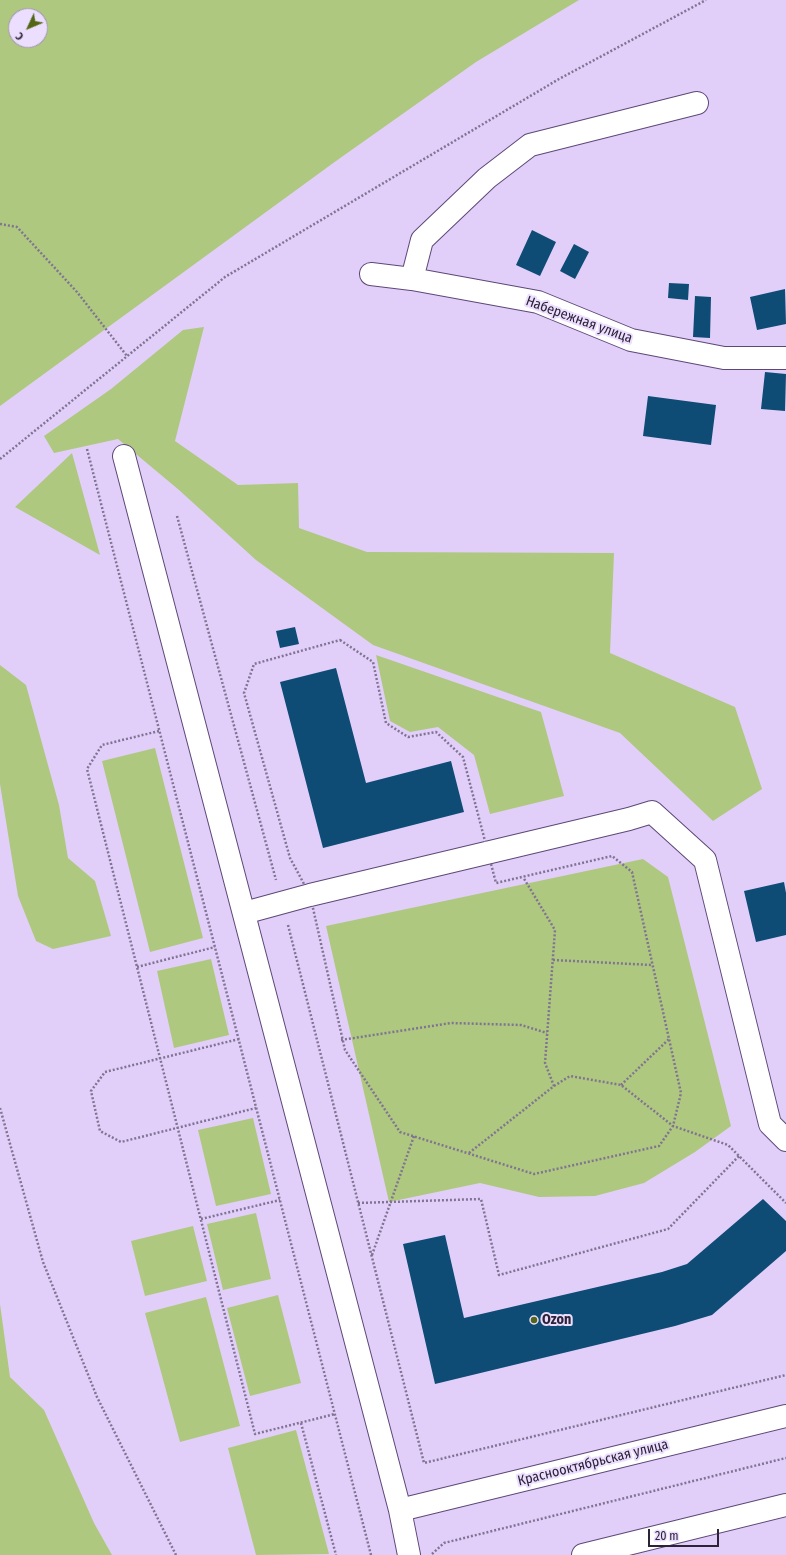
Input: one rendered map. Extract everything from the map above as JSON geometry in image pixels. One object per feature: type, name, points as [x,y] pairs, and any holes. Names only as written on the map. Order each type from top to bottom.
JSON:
[{"type":"street","points":[[412,279],[422,240],[487,178],[530,145],[697,102]]},
{"type":"street","name":"Набережная улица","points":[[372,274],[412,279],[538,302],[631,340],[724,358],[786,358]]},
{"type":"street","points":[[124,456],[400,1510],[409,1555]]},
{"type":"street","points":[[244,913],[283,904],[310,895],[629,819],[652,812],[706,860],[770,1124],[786,1140]]},
{"type":"street","name":"Краснооктябрьская улица","points":[[400,1510],[786,1416]]},
{"type":"street","points":[[584,1555],[786,1505]]},
{"type":"path","points":[[0,459],[225,277],[559,79],[706,0]]},
{"type":"path","points":[[0,224],[17,227],[77,292],[127,356]]},
{"type":"path","points":[[86,449],[371,1555]]},
{"type":"path","points":[[177,516],[283,904],[424,1463],[786,1375]]},
{"type":"path","points":[[340,640],[373,662],[386,723],[408,737],[436,732],[463,757],[496,883],[523,877],[612,856],[632,872],[680,1093],[673,1126],[659,1146],[534,1174],[400,1132],[345,1050],[341,1040],[310,895],[290,858],[244,693],[254,664],[340,640]]},
{"type":"path","points":[[159,731],[102,745],[88,769],[255,1434],[335,1414]]},
{"type":"path","points":[[523,877],[555,930],[545,1063],[554,1086]]},
{"type":"path","points":[[137,967],[215,947]]},
{"type":"path","points":[[553,960],[652,965]]},
{"type":"path","points":[[341,1040],[451,1023],[521,1025],[547,1033]]},
{"type":"path","points":[[238,1039],[105,1072],[91,1091],[100,1131],[121,1142],[256,1108]]},
{"type":"path","points":[[621,1085],[669,1039]]},
{"type":"path","points":[[468,1153],[554,1086],[570,1076],[621,1085],[673,1126],[728,1145],[786,1203]]},
{"type":"path","points":[[0,1108],[43,1262],[97,1396],[176,1555]]},
{"type":"path","points":[[372,1256],[414,1136]]},
{"type":"path","points":[[358,1203],[481,1199],[499,1275],[668,1229],[739,1156]]},
{"type":"path","points":[[201,1219],[280,1200]]},
{"type":"path","points":[[301,1423],[336,1555]]},
{"type":"path","points":[[430,1555],[434,1554],[444,1543],[786,1458]]},
{"type":"green space","points":[[0,0],[579,0],[476,62],[336,161],[0,406]]},
{"type":"green space","points":[[204,327],[175,441],[238,485],[298,483],[299,528],[367,552],[614,553],[610,653],[735,707],[762,789],[713,821],[620,733],[373,645],[256,560],[179,490],[118,439],[54,453],[44,436],[111,389],[183,330]]},
{"type":"green space","points":[[72,453],[100,555],[15,507]]},
{"type":"green space","points":[[376,655],[541,712],[564,796],[490,814],[474,755],[438,727],[410,732],[390,721]]},
{"type":"green space","points":[[0,665],[26,685],[59,805],[68,858],[95,881],[111,936],[53,949],[36,941],[18,896],[0,784]]},
{"type":"green space","points":[[155,748],[203,938],[150,952],[102,761]]},
{"type":"green space","points":[[643,859],[668,877],[731,1126],[695,1152],[644,1183],[595,1196],[539,1197],[480,1183],[389,1202],[326,926]]},
{"type":"green space","points":[[211,959],[229,1035],[174,1048],[157,971]]},
{"type":"green space","points":[[253,1118],[271,1194],[216,1206],[198,1130]]},
{"type":"green space","points":[[256,1213],[271,1279],[223,1290],[207,1224]]},
{"type":"green space","points":[[193,1226],[207,1281],[145,1296],[131,1241]]},
{"type":"green space","points":[[278,1295],[301,1383],[250,1396],[227,1308]]},
{"type":"green space","points":[[206,1297],[240,1426],[180,1442],[145,1313]]},
{"type":"green space","points":[[0,1304],[10,1377],[44,1410],[94,1523],[112,1555],[0,1555]]},
{"type":"green space","points":[[296,1430],[329,1554],[256,1555],[228,1448]]},
{"type":"building","points":[[532,230],[556,242],[540,276],[516,265]]},
{"type":"building","points":[[574,244],[589,252],[575,279],[560,271]]},
{"type":"building","points":[[669,283],[689,284],[688,300],[668,298]]},
{"type":"building","points":[[785,289],[786,324],[757,330],[750,297]]},
{"type":"building","points":[[695,296],[711,297],[710,338],[693,337]]},
{"type":"building","points":[[765,372],[786,374],[785,411],[761,409]]},
{"type":"building","points":[[648,396],[716,405],[711,445],[643,436]]},
{"type":"building","points":[[295,627],[299,644],[280,648],[276,631]]},
{"type":"building","points":[[336,668],[366,783],[451,761],[464,812],[323,848],[280,682]]},
{"type":"building","points":[[784,882],[786,893],[786,935],[756,942],[744,891]]},
{"type":"building","points":[[763,1199],[786,1221],[786,1251],[712,1315],[675,1326],[435,1384],[403,1244],[445,1235],[464,1318],[662,1272],[687,1264]]},
{"type":"place","name":"Ozon","points":[[534,1320]]}]
